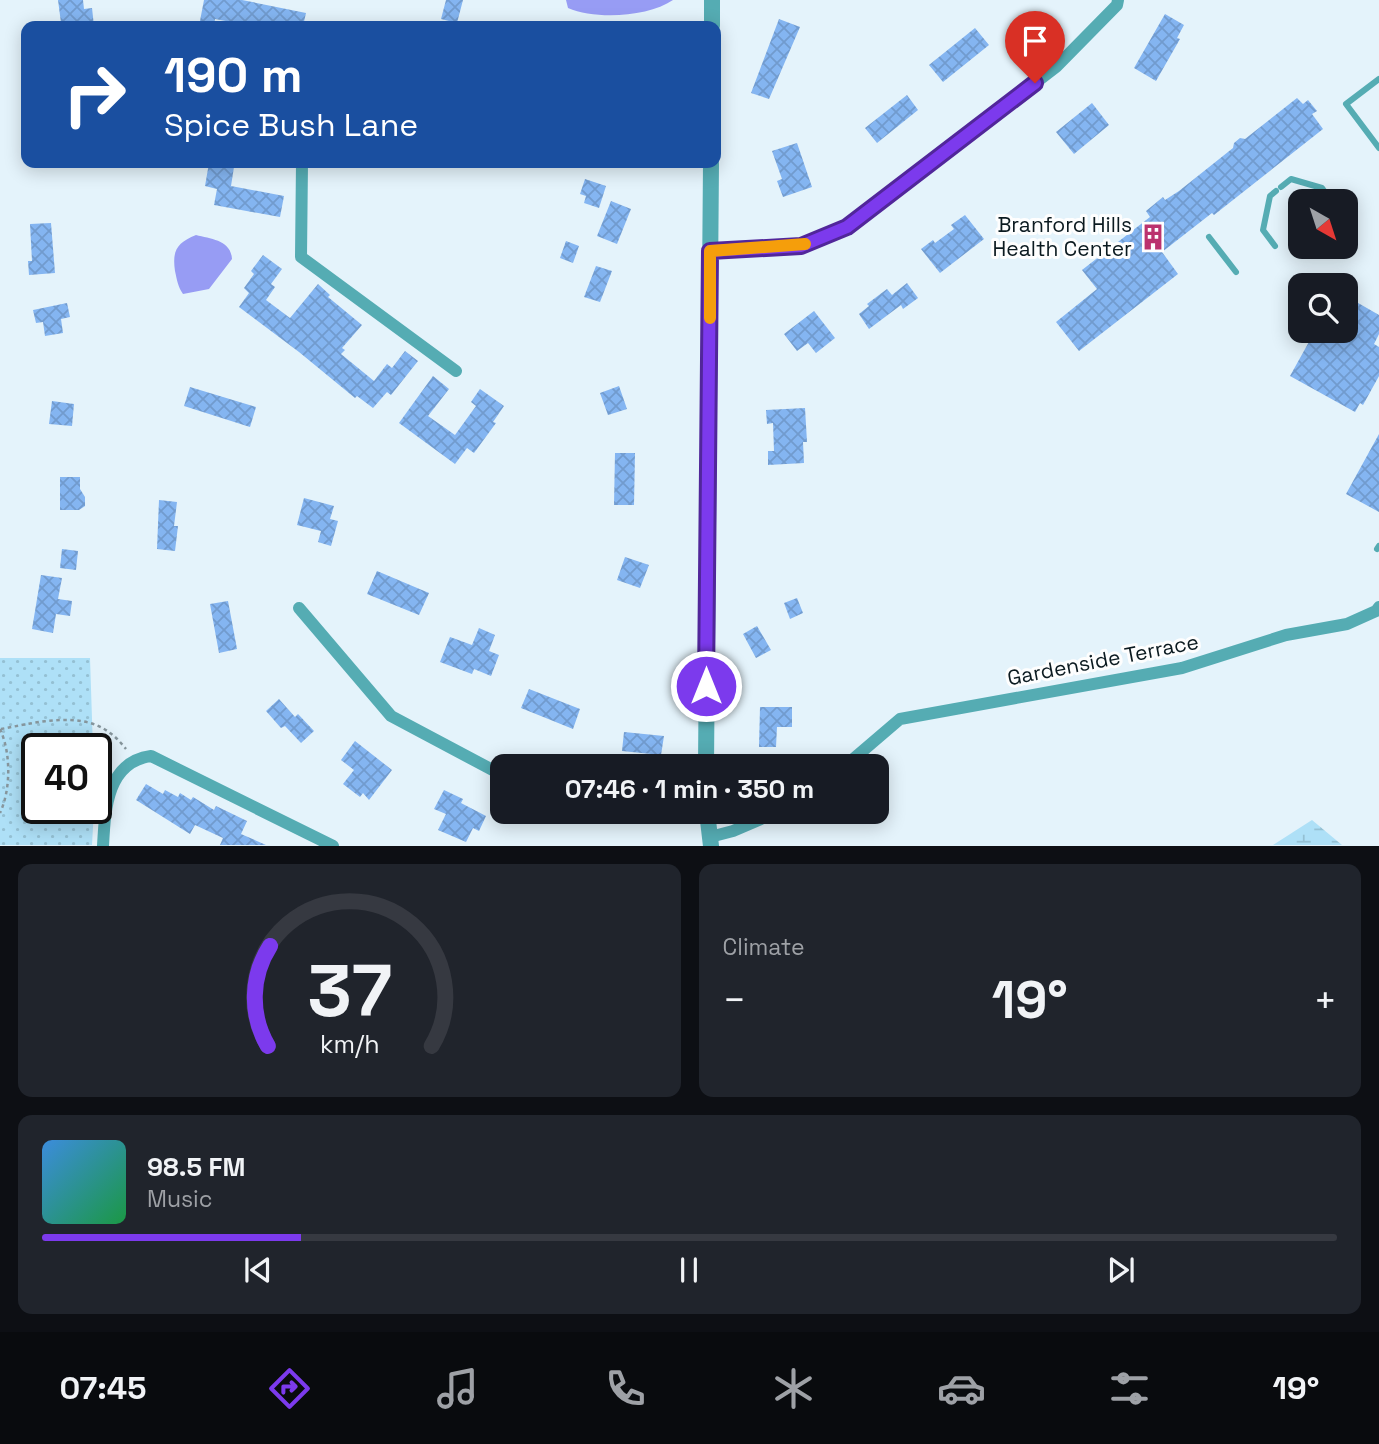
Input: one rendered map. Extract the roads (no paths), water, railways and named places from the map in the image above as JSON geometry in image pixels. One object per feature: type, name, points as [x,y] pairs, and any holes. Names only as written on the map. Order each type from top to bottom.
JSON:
[{"type":"street","points":[[712,0],[712,21]]},
{"type":"street","points":[[710,251],[801,246],[847,227],[1056,67],[1117,5],[1118,0]]},
{"type":"street","points":[[302,168],[301,257],[456,371]]},
{"type":"street","points":[[706,754],[711,168]]},
{"type":"street","name":"Gardenside Terrace","points":[[859,754],[900,719],[1182,667],[1286,635],[1347,624],[1376,611],[1379,607]]},
{"type":"street","points":[[299,608],[391,716],[490,769]]},
{"type":"street","points":[[103,845],[104,823],[112,785],[121,769],[136,758],[151,756],[333,845]]},
{"type":"street","points":[[710,841],[749,824]]},
{"type":"lane","points":[[1379,79],[1346,104],[1379,148]]},
{"type":"lane","points":[[1275,246],[1263,230],[1270,196],[1292,179],[1323,189]]},
{"type":"lane","points":[[1209,237],[1236,272]]},
{"type":"water","points":[[566,0],[673,0],[650,10],[607,15],[568,8]]},
{"type":"water","points":[[196,235],[224,244],[232,259],[209,289],[183,294],[175,271],[175,252],[180,244]]},
{"type":"place","name":"Branford Hills Health Center","points":[[1153,237]]}]
